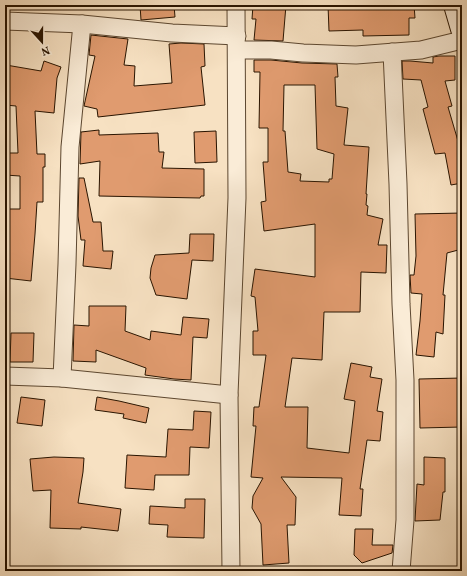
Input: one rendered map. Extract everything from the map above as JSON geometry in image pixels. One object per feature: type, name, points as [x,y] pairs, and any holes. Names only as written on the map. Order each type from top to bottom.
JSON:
[{"type":"main road","points":[[455,5],[462,29]]},
{"type":"street","points":[[231,571],[229,395],[237,198],[236,5]]},
{"type":"street","points":[[5,21],[82,24],[172,33],[271,50],[303,53],[356,55],[422,50],[462,40]]},
{"type":"street","points":[[62,378],[68,264],[70,148],[82,24]]},
{"type":"street","points":[[392,52],[405,380],[405,520],[401,571]]},
{"type":"street","points":[[5,376],[62,378],[229,395]]},
{"type":"building","points":[[140,5],[174,5],[175,17],[141,20]]},
{"type":"building","points":[[253,5],[286,5],[283,41],[254,40],[256,19],[252,19]]},
{"type":"building","points":[[328,5],[414,5],[415,18],[409,18],[409,35],[363,36],[363,30],[329,31]]},
{"type":"building","points":[[91,35],[128,39],[124,65],[135,66],[134,86],[172,83],[169,44],[204,44],[205,66],[201,67],[205,105],[98,117],[97,109],[84,106],[95,56],[89,55]]},
{"type":"building","points":[[455,56],[455,80],[445,81],[452,106],[448,107],[458,141],[462,140],[462,183],[451,185],[445,153],[435,154],[423,109],[428,107],[421,80],[403,79],[402,61],[433,63],[433,57]]},
{"type":"building","points":[[254,60],[337,64],[338,77],[335,77],[336,106],[348,108],[344,145],[369,147],[366,194],[366,205],[368,206],[367,215],[383,219],[378,245],[387,245],[386,273],[361,272],[360,312],[324,312],[322,360],[292,358],[285,407],[308,407],[307,448],[349,453],[355,401],[344,399],[351,363],[372,367],[370,377],[382,379],[377,411],[383,412],[380,441],[367,440],[360,489],[363,489],[361,516],[339,515],[342,478],[281,477],[296,497],[295,525],[287,525],[289,563],[263,565],[261,524],[252,508],[253,496],[263,478],[251,477],[256,426],[253,426],[254,407],[259,407],[266,355],[253,355],[253,331],[258,331],[255,297],[251,296],[255,269],[315,277],[315,224],[264,231],[261,202],[266,201],[263,162],[268,162],[268,128],[259,128],[260,72],[254,72]],"holes":[[[284,85],[315,85],[317,149],[334,154],[332,179],[329,179],[329,182],[300,181],[301,174],[288,172],[285,131],[283,131]]]},
{"type":"building","points":[[44,61],[61,67],[57,78],[54,113],[35,111],[37,154],[45,154],[45,167],[43,167],[43,202],[37,202],[31,281],[5,278],[8,238],[6,238],[7,209],[20,209],[20,176],[5,175],[5,153],[18,153],[16,106],[5,105],[8,78],[5,78],[6,65],[41,71]]},
{"type":"building","points":[[99,130],[99,135],[158,133],[159,152],[164,152],[162,168],[204,169],[204,196],[201,196],[200,198],[99,196],[100,161],[80,164],[81,132]]},
{"type":"building","points":[[216,131],[217,162],[195,163],[194,132]]},
{"type":"building","points":[[79,178],[84,178],[93,222],[101,222],[103,251],[113,251],[111,269],[83,266],[85,240],[81,240],[78,216]]},
{"type":"building","points":[[462,213],[462,249],[447,253],[443,295],[445,295],[443,334],[436,332],[434,357],[416,355],[422,294],[411,293],[410,275],[414,275],[416,256],[415,214]]},
{"type":"building","points":[[190,234],[214,234],[213,261],[192,260],[187,299],[156,295],[150,278],[155,255],[189,253]]},
{"type":"building","points":[[89,306],[126,306],[125,331],[150,340],[151,331],[181,335],[183,317],[209,319],[207,338],[193,337],[191,380],[145,375],[146,368],[96,350],[96,362],[73,361],[74,325],[89,326]]},
{"type":"building","points":[[11,333],[34,333],[33,362],[10,362]]},
{"type":"building","points":[[462,378],[462,427],[420,428],[419,379]]},
{"type":"building","points":[[21,397],[45,400],[42,426],[17,423]]},
{"type":"building","points":[[97,397],[149,408],[146,423],[123,418],[124,414],[95,410]]},
{"type":"building","points":[[194,411],[211,412],[209,448],[190,447],[189,475],[155,475],[154,490],[125,488],[127,455],[166,457],[168,429],[193,430]]},
{"type":"building","points":[[54,457],[84,458],[78,503],[121,509],[118,531],[81,527],[81,529],[50,528],[51,490],[33,491],[30,459]]},
{"type":"building","points":[[424,457],[445,458],[445,492],[443,492],[440,520],[415,521],[417,484],[424,485]]},
{"type":"building","points":[[185,499],[205,499],[204,538],[167,537],[168,525],[149,524],[150,506],[185,508]]},
{"type":"building","points":[[355,529],[373,529],[372,545],[393,545],[392,553],[362,563],[354,555]]}]
